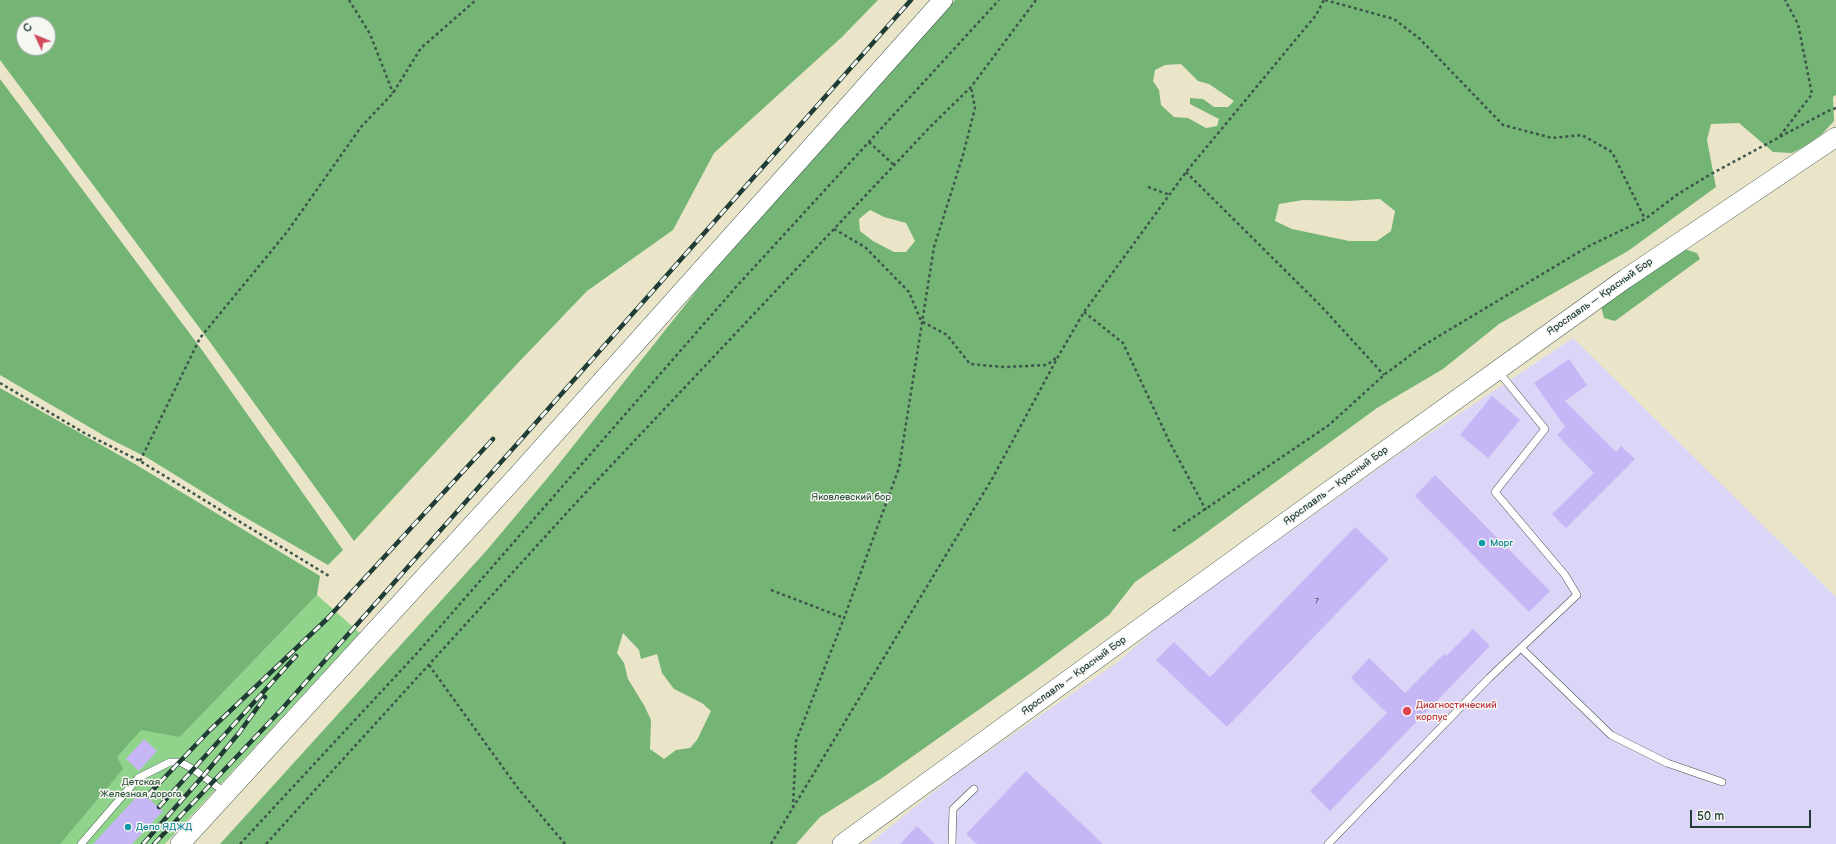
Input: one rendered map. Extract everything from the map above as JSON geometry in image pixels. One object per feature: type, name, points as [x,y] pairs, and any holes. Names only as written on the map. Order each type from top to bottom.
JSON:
[{"type":"street","points":[[180,844],[522,471],[943,0]]},
{"type":"street","name":"Ярославль — Красный Бор","points":[[842,844],[1497,370],[1625,279],[1836,136]]},
{"type":"lane","points":[[1328,844],[1489,678],[1577,595],[1565,575],[1495,492],[1546,429],[1497,370]]},
{"type":"lane","points":[[1520,648],[1612,735],[1667,763],[1722,782]]},
{"type":"lane","points":[[81,844],[138,778],[170,762],[180,762],[193,769],[226,793]]},
{"type":"lane","points":[[952,844],[953,809],[974,789]]},
{"type":"path","points":[[349,0],[370,34],[393,93]]},
{"type":"path","points":[[140,461],[200,338],[287,232],[361,127],[393,93],[421,48],[476,0]]},
{"type":"path","points":[[240,844],[419,651],[736,287],[999,0]]},
{"type":"path","points":[[266,844],[573,506],[894,165],[971,87],[1036,0]]},
{"type":"path","points":[[771,844],[992,479],[1084,312],[1186,172],[1316,15],[1325,0],[1394,19],[1420,38],[1503,125],[1552,138],[1582,135],[1612,152],[1645,219]]},
{"type":"path","points":[[1780,137],[1812,94],[1798,24],[1785,0]]},
{"type":"path","points":[[792,808],[796,741],[844,618],[899,468],[921,321],[934,247],[976,108],[971,87]]},
{"type":"path","points":[[1173,531],[1329,425],[1384,375],[1424,345],[1550,268],[1589,246],[1645,219],[1678,194],[1780,137],[1836,108]]},
{"type":"path","points":[[869,142],[894,165]]},
{"type":"path","points":[[1186,172],[1321,306],[1384,375]]},
{"type":"path","points":[[1148,186],[1170,195]]},
{"type":"path","points":[[834,229],[865,246],[909,292],[921,321],[947,335],[970,364],[1005,367],[1047,365],[1059,355]]},
{"type":"path","points":[[1084,312],[1123,343],[1170,443],[1206,510]]},
{"type":"path","points":[[0,383],[86,434],[140,461],[329,576]]},
{"type":"path","points":[[772,590],[844,618]]},
{"type":"path","points":[[429,665],[517,787],[565,844]]},
{"type":"shaded area","points":[[1573,338],[1836,597],[1836,844],[869,844],[957,773],[1118,662],[1163,622],[1402,452]]},
{"type":"green space","points":[[0,0],[878,0],[842,37],[714,153],[673,230],[587,291],[516,365],[354,541],[207,338],[0,60]]},
{"type":"green space","name":"Яковлевский бор","points":[[955,0],[1836,0],[1836,95],[1833,97],[1834,121],[1822,134],[1807,145],[1792,153],[1773,152],[1739,123],[1711,124],[1707,140],[1716,187],[1628,251],[1499,324],[1443,369],[1377,408],[1196,540],[1135,582],[1109,615],[1035,670],[882,778],[820,817],[796,844],[220,844],[487,550],[550,475],[713,270]],"holes":[[[1181,64],[1198,81],[1209,84],[1234,101],[1228,107],[1214,107],[1203,99],[1190,98],[1190,104],[1219,119],[1217,126],[1206,128],[1188,118],[1174,117],[1161,105],[1159,90],[1153,81],[1155,70],[1165,65]],[[1380,199],[1395,211],[1391,231],[1377,241],[1349,241],[1292,229],[1275,221],[1279,204],[1303,200],[1348,201]],[[870,210],[884,217],[906,223],[915,241],[906,252],[894,252],[873,241],[860,231],[859,219]],[[623,633],[639,650],[641,659],[657,654],[662,673],[674,689],[702,703],[711,711],[697,740],[690,748],[676,750],[664,759],[650,749],[651,720],[628,679],[624,663],[617,653]]]},
{"type":"green space","points":[[0,79],[202,350],[343,550],[328,565],[234,511],[146,457],[108,438],[0,375]]},
{"type":"green space","points":[[1684,249],[1697,253],[1700,259],[1615,321],[1604,318],[1601,306]]},
{"type":"green space","points":[[0,388],[135,464],[320,576],[317,595],[180,737],[141,730],[117,757],[123,769],[60,844],[0,844]]},
{"type":"green space","name":"Детская Железная дорога","points":[[317,595],[360,633],[165,844],[0,844],[134,718],[180,737]]},
{"type":"building","points":[[1569,359],[1587,385],[1565,401],[1616,452],[1621,446],[1635,459],[1566,528],[1552,514],[1594,473],[1557,435],[1565,427],[1534,383]]},
{"type":"building","points":[[1492,396],[1520,420],[1488,458],[1460,435]]},
{"type":"building","name":"Морг","points":[[1435,475],[1550,591],[1529,612],[1415,496]]},
{"type":"building","points":[[1355,527],[1389,559],[1227,727],[1156,660],[1174,642],[1210,677]]},
{"type":"building","points":[[1473,629],[1490,646],[1330,811],[1310,791],[1387,713],[1351,678],[1369,658],[1405,693],[1444,654],[1446,656]]},
{"type":"building","points":[[144,739],[157,751],[139,771],[126,759]]},
{"type":"building","points":[[1026,771],[1103,844],[977,844],[966,834]]},
{"type":"building","name":"Депо ЯДЖД","points":[[141,792],[163,811],[132,844],[93,844]]},
{"type":"building","points":[[917,826],[935,844],[900,844]]},
{"type":"railway","points":[[154,844],[281,710],[911,0]]},
{"type":"railway","points":[[147,796],[210,730],[327,619],[493,439]]},
{"type":"railway","points":[[159,807],[296,656]]},
{"type":"railway","points":[[143,844],[239,733],[265,697]]},
{"type":"place","name":"Морг","points":[[1482,543]]},
{"type":"place","name":"Диагностический корпус","points":[[1407,711]]},
{"type":"place","name":"Депо ЯДЖД","points":[[128,827]]}]
